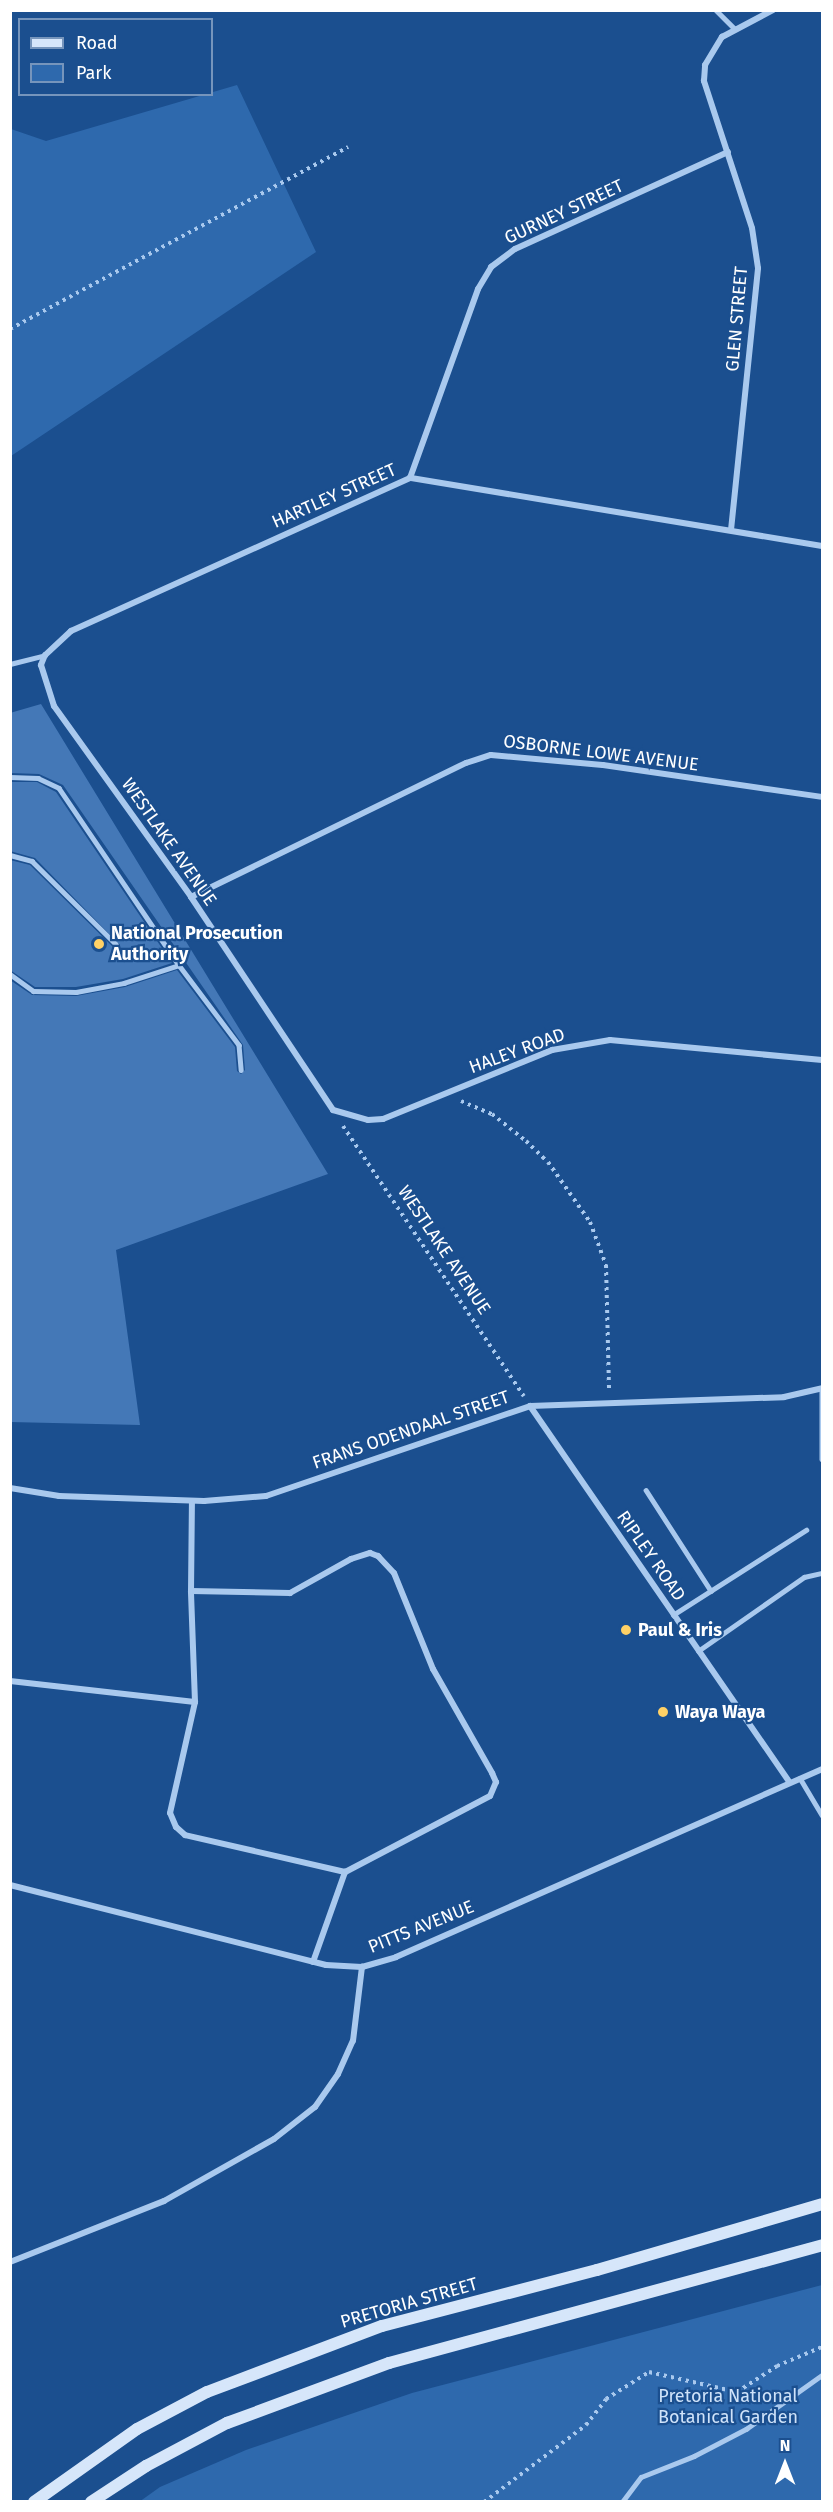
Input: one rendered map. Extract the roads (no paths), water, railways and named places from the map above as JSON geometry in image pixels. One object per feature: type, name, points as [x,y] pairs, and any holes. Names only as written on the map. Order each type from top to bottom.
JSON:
[{"type":"main road","name":"PRETORIA STREET","points":[[34,2502],[137,2429],[207,2392],[382,2326],[597,2270],[822,2204]]},
{"type":"main road","points":[[91,2502],[146,2466],[227,2423],[389,2363],[822,2245]]},
{"type":"street","points":[[735,29],[773,10]]},
{"type":"street","name":"GLEN STREET","points":[[731,530],[758,268],[752,228],[704,81],[705,65],[715,43],[735,29]]},
{"type":"street","name":"GURNEY STREET","points":[[410,478],[478,289],[491,267],[515,249],[728,152]]},
{"type":"street","name":"HARTLEY STREET","points":[[45,655],[71,632],[98,618],[410,478],[822,546]]},
{"type":"street","name":"WESTLAKE AVENUE","points":[[45,655],[42,674],[54,706],[190,897],[333,1110]]},
{"type":"street","name":"OSBORNE LOWE AVENUE","points":[[190,897],[466,763],[491,755],[603,765],[822,797]]},
{"type":"street","name":"HALEY ROAD","points":[[333,1110],[368,1120],[383,1119],[552,1050],[610,1040],[822,1060]]},
{"type":"street","name":"FRANS ODENDAAL STREET","points":[[10,1488],[59,1496],[192,1501],[266,1496],[530,1406],[783,1397],[822,1388]]},
{"type":"street","name":"RIPLEY ROAD","points":[[530,1406],[789,1782]]},
{"type":"street","points":[[190,1591],[290,1593],[351,1559],[370,1553],[385,1561],[394,1573],[433,1669],[496,1782],[490,1796],[345,1872],[185,1835],[176,1827],[170,1813],[195,1702],[190,1591],[192,1501]]},
{"type":"street","points":[[10,1681],[195,1702]]},
{"type":"street","name":"PITTS AVENUE","points":[[10,1885],[314,1962],[362,1967],[396,1957],[822,1769]]},
{"type":"street","points":[[314,1962],[345,1872]]},
{"type":"street","points":[[10,2262],[164,2201],[273,2139],[315,2107],[338,2074],[352,2041],[362,1967]]},
{"type":"lane","points":[[716,10],[735,29]]},
{"type":"lane","points":[[10,664],[45,655]]},
{"type":"lane","points":[[10,777],[38,778],[59,788],[179,965],[239,1045],[241,1070]]},
{"type":"lane","points":[[10,855],[32,861],[116,944]]},
{"type":"lane","points":[[10,974],[33,991],[76,992],[124,983],[179,965]]},
{"type":"lane","points":[[822,1388],[822,1459]]},
{"type":"lane","points":[[646,1491],[711,1591]]},
{"type":"lane","points":[[674,1615],[806,1530]]},
{"type":"lane","points":[[698,1651],[804,1577],[822,1573]]},
{"type":"lane","points":[[800,1778],[822,1815]]},
{"type":"lane","points":[[622,2502],[640,2477],[694,2456],[746,2429],[822,2375]]},
{"type":"place","name":"National Prosecution Authority","points":[[99,944]]},
{"type":"place","name":"Paul & Iris","points":[[626,1630]]},
{"type":"place","name":"Waya Waya","points":[[663,1712]]},
{"type":"park label","name":"Pretoria National Botanical Garden","points":[[728,2407]]}]
